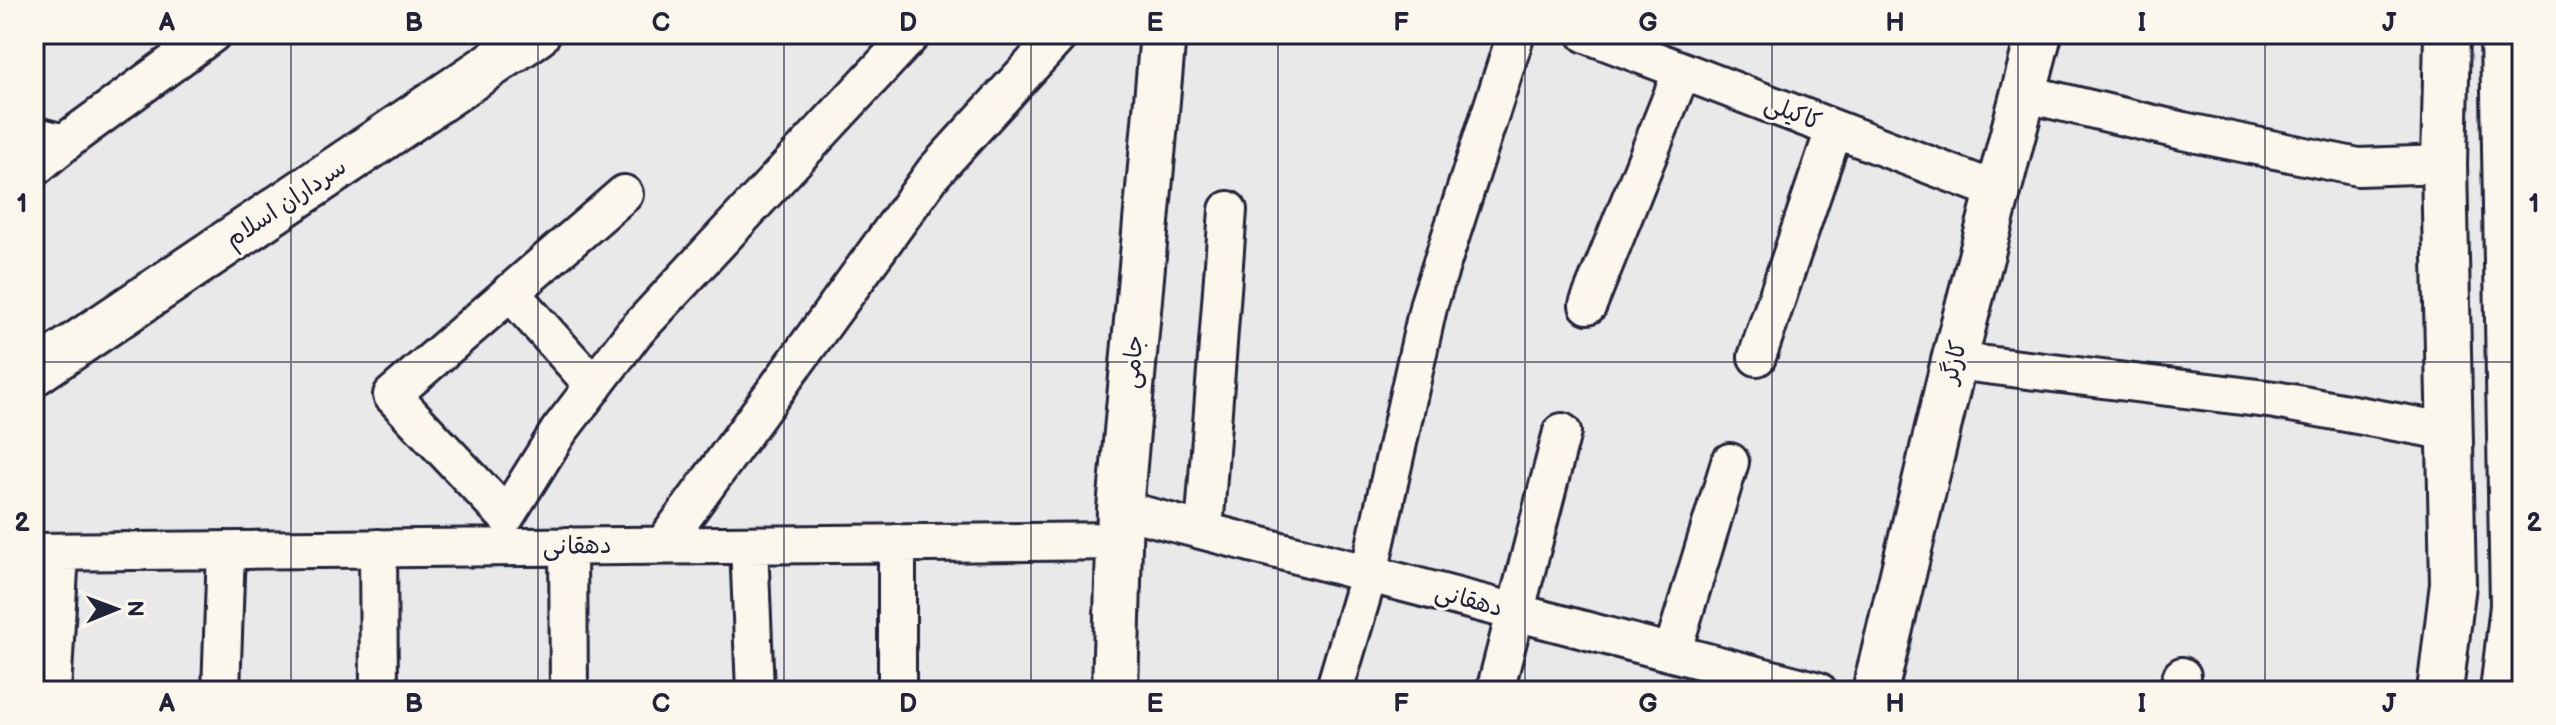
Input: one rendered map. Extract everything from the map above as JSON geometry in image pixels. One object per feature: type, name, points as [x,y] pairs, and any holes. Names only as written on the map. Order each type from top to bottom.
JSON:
[{"type":"street","points":[[34,168],[212,34]]},
{"type":"street","name":"سرداران اسلام","points":[[34,373],[537,34]]},
{"type":"street","points":[[624,194],[392,395],[501,532],[559,431],[634,333],[912,34]]},
{"type":"street","points":[[663,545],[934,172],[1060,34]]},
{"type":"street","name":"جامی","points":[[1115,691],[1120,525],[1163,34]]},
{"type":"street","points":[[1334,691],[1369,573],[1429,303],[1516,34]]},
{"type":"street","name":"کاکیلی","points":[[1586,34],[2000,192]]},
{"type":"street","name":"کارگر","points":[[1875,691],[1954,361],[2039,34]]},
{"type":"street","points":[[2440,691],[2453,584],[2444,164],[2447,34]]},
{"type":"street","points":[[2503,34],[2513,606],[2503,691]]},
{"type":"street","points":[[1588,305],[1682,71]]},
{"type":"street","points":[[2023,93],[2183,131],[2358,167],[2444,164]]},
{"type":"street","points":[[1757,357],[1834,130]]},
{"type":"street","points":[[1204,531],[1228,210]]},
{"type":"street","points":[[510,292],[594,386]]},
{"type":"street","points":[[1954,361],[2275,400],[2451,432]]},
{"type":"street","points":[[1495,691],[1562,432]]},
{"type":"street","points":[[1672,653],[1730,462]]},
{"type":"street","name":"دهقانی","points":[[47,552],[378,548],[501,532],[568,546],[897,543],[1120,525],[1204,531],[1818,691]]},
{"type":"street","points":[[897,543],[897,691]]},
{"type":"street","points":[[749,545],[755,691]]},
{"type":"street","points":[[568,546],[569,691]]},
{"type":"street","points":[[378,548],[379,691]]},
{"type":"street","points":[[221,691],[226,550]]},
{"type":"street","points":[[47,552],[52,691]]},
{"type":"lane","points":[[34,126],[73,136]]}]
